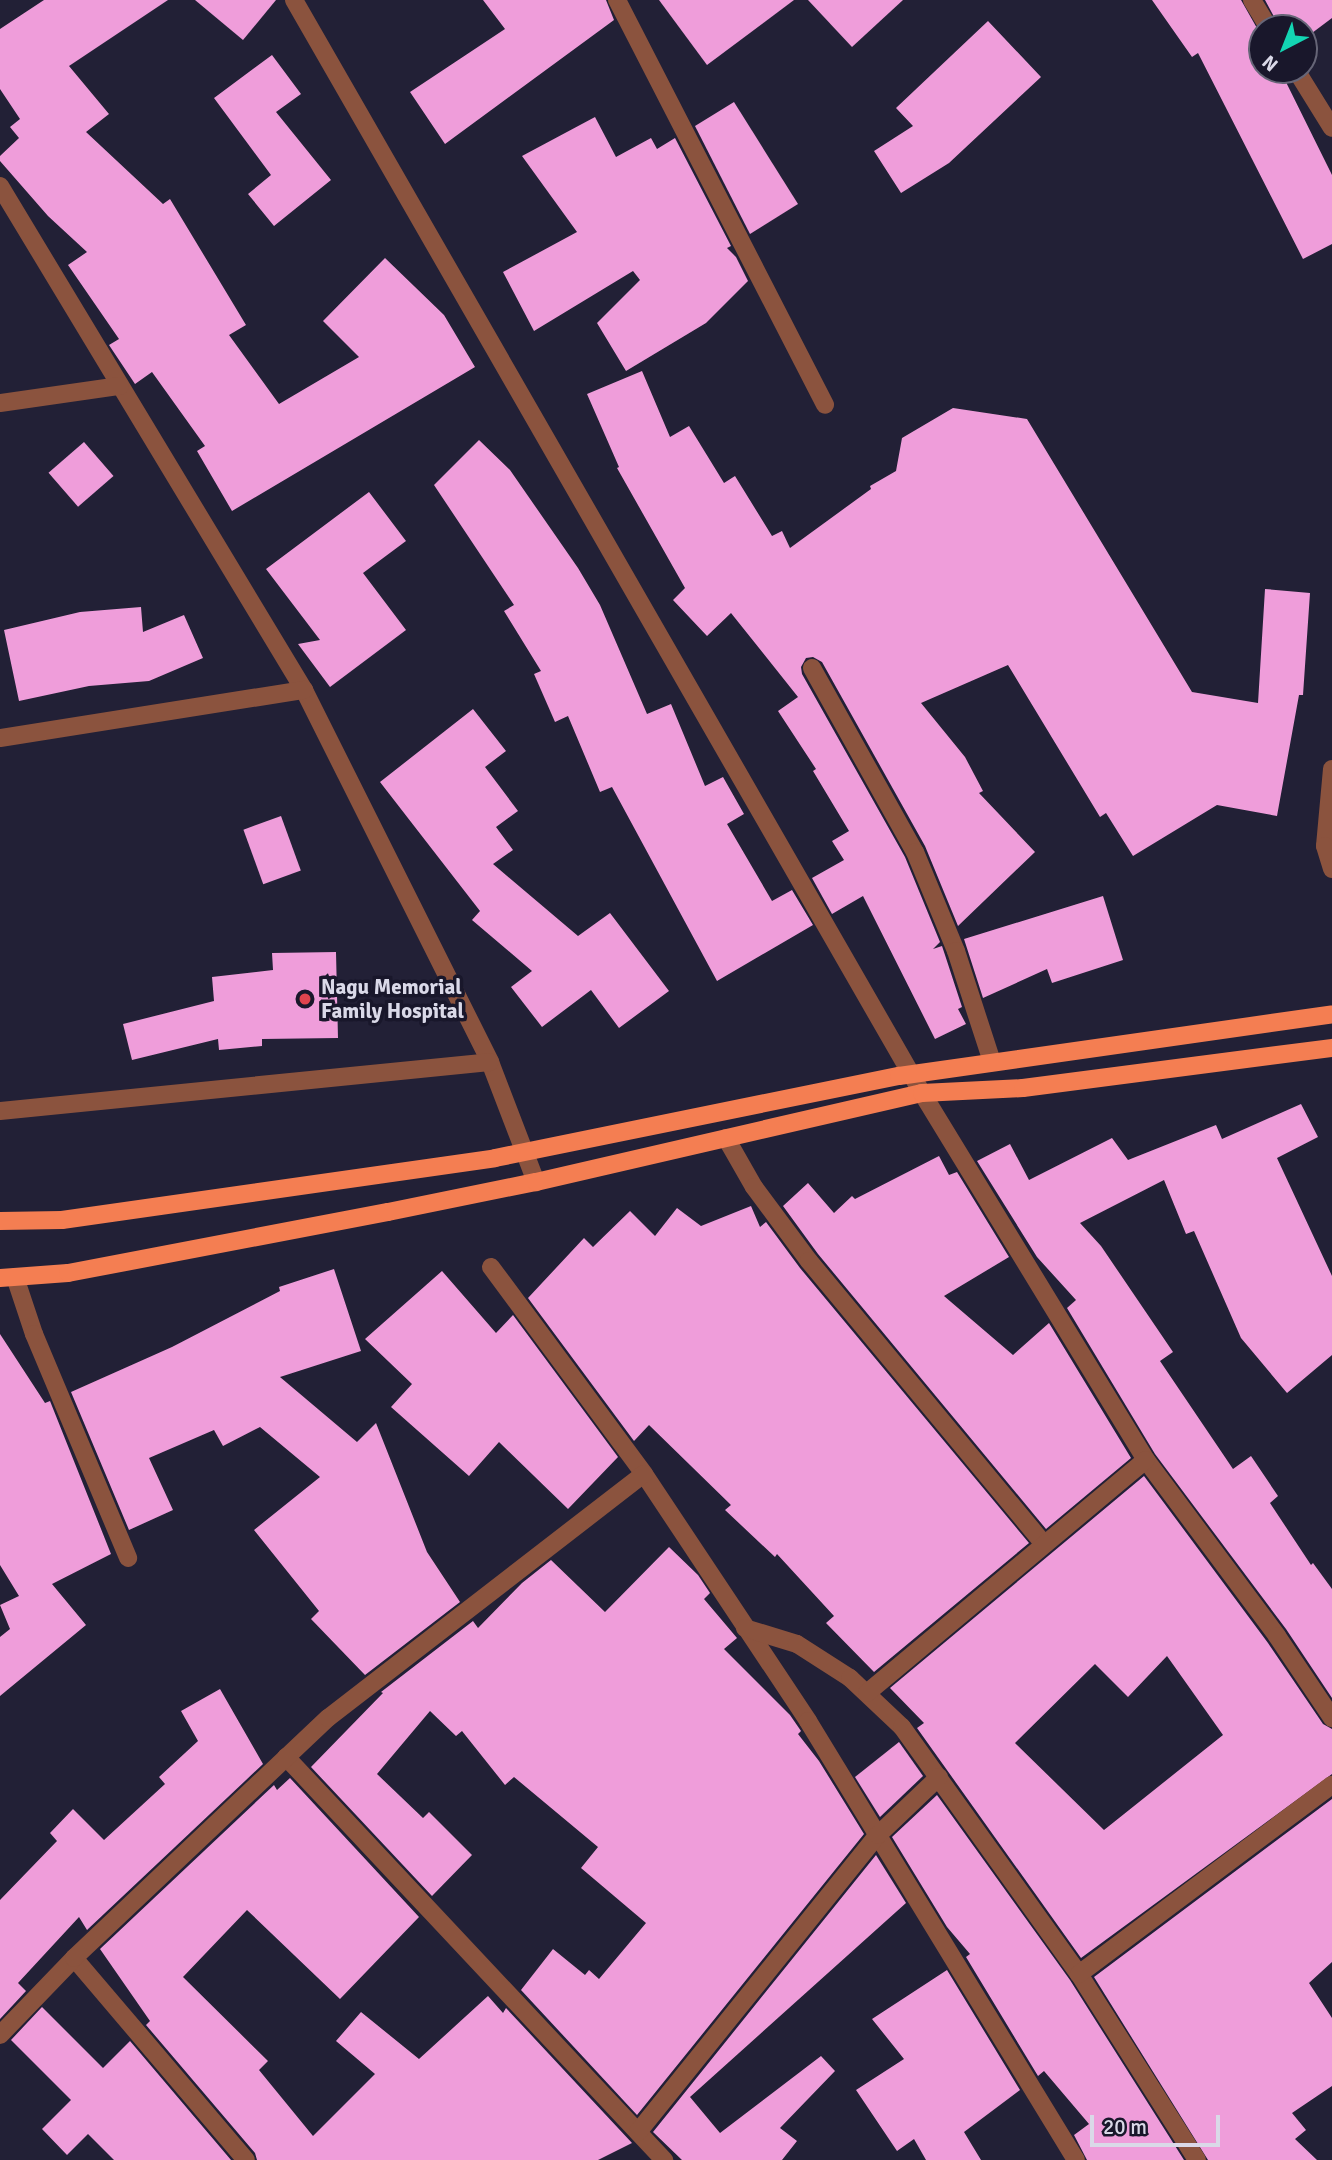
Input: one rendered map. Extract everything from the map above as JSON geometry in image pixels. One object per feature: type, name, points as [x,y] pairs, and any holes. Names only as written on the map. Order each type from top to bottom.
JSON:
[{"type":"main road","points":[[0,1221],[62,1220],[524,1152],[911,1074],[1332,1014]]},
{"type":"main road","points":[[8,1277],[68,1273],[536,1182],[922,1093],[1023,1088],[1332,1048]]},
{"type":"street","points":[[294,0],[922,1093],[1146,1460],[1277,1636],[1332,1718]]},
{"type":"street","points":[[617,0],[825,405]]},
{"type":"street","points":[[1305,84],[1332,128]]},
{"type":"street","points":[[0,186],[304,690],[490,1062],[536,1182]]},
{"type":"street","points":[[0,404],[121,386]]},
{"type":"street","points":[[812,668],[915,852],[956,951],[992,1062]]},
{"type":"street","points":[[0,738],[304,690]]},
{"type":"street","points":[[1332,769],[1325,846],[1332,869]]},
{"type":"street","points":[[0,1111],[490,1062]]},
{"type":"street","points":[[726,1138],[754,1187],[809,1261],[1044,1544]]},
{"type":"street","points":[[491,1267],[645,1474],[878,1835],[1076,2160]]},
{"type":"street","points":[[8,1277],[128,1559]]},
{"type":"street","points":[[867,1693],[1146,1460]]},
{"type":"street","points":[[0,2035],[74,1958],[328,1718],[645,1474]]},
{"type":"street","points":[[745,1628],[797,1644],[867,1693],[902,1727],[1079,1974],[1197,2160]]},
{"type":"street","points":[[286,1757],[664,2160]]},
{"type":"street","points":[[638,2132],[878,1835],[939,1777]]},
{"type":"street","points":[[1079,1974],[1332,1786]]},
{"type":"street","points":[[74,1958],[246,2160]]},
{"type":"building","points":[[44,0],[168,0],[69,66],[109,114],[86,132],[163,204],[170,199],[246,325],[229,335],[279,404],[359,357],[323,321],[385,258],[444,315],[475,367],[232,511],[197,451],[205,446],[152,372],[135,384],[109,345],[119,339],[68,265],[87,252],[48,216],[0,161],[0,156],[19,138],[10,127],[20,119],[0,89],[0,29]]},
{"type":"building","points":[[195,0],[276,0],[243,40]]},
{"type":"building","points":[[483,0],[606,0],[614,20],[445,144],[410,92],[505,29]]},
{"type":"building","points":[[659,0],[794,0],[707,65]]},
{"type":"building","points":[[808,0],[903,0],[852,47]]},
{"type":"building","points":[[1152,0],[1241,0],[1249,14],[1248,84],[1287,84],[1332,175],[1332,244],[1303,259],[1198,53],[1192,57]]},
{"type":"building","points":[[1265,0],[1332,0],[1332,18],[1318,28],[1318,14],[1272,14]]},
{"type":"building","points":[[988,21],[1041,77],[949,163],[901,193],[874,151],[913,126],[896,108]]},
{"type":"building","points":[[272,55],[301,94],[276,112],[331,180],[274,226],[248,194],[271,175],[214,98]]},
{"type":"building","points":[[734,102],[798,204],[750,234],[695,126]]},
{"type":"building","points":[[595,117],[616,157],[651,138],[657,149],[675,138],[731,246],[727,248],[736,257],[748,281],[706,323],[626,371],[597,323],[640,280],[633,271],[534,331],[503,272],[577,232],[522,156]]},
{"type":"building","points":[[642,371],[670,437],[689,426],[724,483],[735,476],[772,536],[782,531],[790,548],[871,489],[870,486],[896,471],[902,438],[953,408],[1027,419],[1192,692],[1258,703],[1265,589],[1310,593],[1303,695],[1299,695],[1277,816],[1217,805],[1133,856],[1106,813],[1100,817],[1008,665],[921,703],[965,757],[983,791],[979,793],[1035,852],[958,926],[925,846],[822,662],[813,657],[806,658],[801,667],[802,674],[905,857],[940,942],[933,949],[942,946],[962,1007],[958,1009],[966,1024],[935,1039],[863,896],[832,914],[812,878],[844,860],[832,841],[849,831],[813,771],[816,769],[778,711],[798,697],[731,613],[707,636],[673,600],[685,588],[617,468],[619,467],[587,394]]},
{"type":"building","points":[[479,440],[510,470],[578,568],[600,605],[647,714],[671,704],[705,786],[723,777],[744,814],[727,824],[772,901],[792,890],[813,925],[717,981],[612,787],[600,792],[568,716],[555,722],[534,674],[541,671],[504,611],[514,605],[434,485]]},
{"type":"building","points":[[84,442],[114,476],[78,507],[49,473]]},
{"type":"building","points":[[369,492],[406,541],[363,573],[406,630],[330,687],[298,644],[320,640],[266,569]]},
{"type":"building","points":[[141,607],[143,632],[184,615],[203,658],[149,681],[89,686],[19,701],[4,630],[80,612]]},
{"type":"building","points":[[473,709],[506,751],[485,767],[518,811],[496,827],[513,850],[493,864],[578,936],[610,913],[669,991],[619,1028],[591,990],[542,1027],[511,987],[532,971],[472,920],[480,911],[380,782]]},
{"type":"building","points":[[281,816],[301,871],[263,884],[243,830]]},
{"type":"building","points":[[1103,896],[1123,960],[1052,983],[1047,969],[983,998],[964,939]]},
{"type":"building","points":[[336,952],[338,1038],[262,1039],[262,1046],[219,1050],[218,1039],[132,1060],[123,1024],[214,1001],[212,977],[273,970],[272,953]]},
{"type":"building","points":[[1301,1104],[1318,1137],[1277,1158],[1332,1276],[1332,1355],[1287,1393],[1241,1338],[1194,1231],[1186,1234],[1164,1180],[1080,1223],[1101,1246],[1173,1352],[1160,1361],[1233,1469],[1251,1456],[1278,1496],[1270,1503],[1311,1565],[1313,1563],[1332,1589],[1332,1698],[1286,1629],[1155,1454],[1067,1308],[1076,1300],[1037,1257],[977,1161],[1010,1144],[1029,1180],[1112,1138],[1128,1160],[1216,1125],[1222,1139]]},
{"type":"building","points":[[939,1156],[949,1175],[957,1172],[1009,1257],[944,1296],[1013,1355],[1049,1323],[1131,1458],[1046,1529],[818,1254],[783,1206],[808,1183],[834,1213],[852,1196],[855,1199]]},
{"type":"building","points":[[751,1206],[760,1227],[766,1222],[800,1268],[1029,1543],[874,1672],[826,1623],[834,1616],[777,1554],[775,1557],[725,1510],[731,1505],[649,1425],[634,1441],[528,1298],[584,1238],[593,1247],[630,1211],[655,1236],[677,1208],[701,1226]]},
{"type":"building","points":[[334,1269],[361,1351],[280,1377],[357,1442],[376,1423],[427,1552],[460,1602],[365,1675],[311,1619],[319,1611],[254,1530],[320,1477],[260,1427],[223,1446],[214,1430],[149,1458],[173,1510],[129,1530],[71,1392],[172,1347],[280,1291],[279,1287]]},
{"type":"building","points":[[442,1271],[496,1333],[513,1315],[618,1457],[568,1509],[499,1442],[469,1476],[391,1407],[412,1384],[365,1339]]},
{"type":"building","points":[[0,1334],[45,1403],[50,1401],[111,1554],[52,1584],[86,1625],[0,1696],[0,1637],[10,1629],[0,1605],[19,1596],[0,1565]]},
{"type":"building","points":[[1144,1476],[1268,1643],[1323,1724],[1332,1729],[1332,1774],[1081,1958],[917,1728],[924,1723],[890,1688]],"holes":[[[1167,1656],[1223,1735],[1104,1830],[1015,1743],[1095,1664],[1128,1697]]]},
{"type":"building","points":[[669,1547],[698,1575],[710,1593],[704,1599],[737,1638],[724,1649],[790,1715],[801,1731],[798,1734],[819,1761],[864,1834],[637,2115],[521,1990],[553,1949],[585,1975],[589,1970],[599,1979],[646,1923],[581,1868],[598,1847],[514,1777],[505,1785],[462,1731],[456,1736],[430,1711],[377,1774],[423,1818],[429,1812],[472,1855],[432,1896],[311,1767],[383,1693],[381,1692],[473,1621],[478,1628],[522,1583],[551,1560],[605,1612]]},
{"type":"building","points":[[220,1689],[263,1764],[87,1930],[79,1917],[18,1983],[26,1991],[0,2019],[0,1900],[57,1841],[50,1833],[73,1809],[104,1840],[165,1784],[159,1777],[198,1741],[181,1711]]},
{"type":"building","points":[[899,1742],[923,1776],[880,1817],[855,1777]]},
{"type":"building","points":[[290,1778],[419,1917],[340,1999],[247,1910],[183,1977],[268,2061],[259,2070],[313,2136],[375,2074],[336,2041],[361,2012],[419,2059],[488,1996],[503,2013],[506,2008],[632,2143],[598,2160],[257,2160],[255,2153],[146,2025],[150,2021],[100,1949],[274,1785],[277,1790]]},
{"type":"building","points":[[937,1795],[1070,1980],[1184,2160],[1087,2160],[1074,2135],[1089,2124],[1044,2071],[1038,2076],[966,1957],[970,1954],[947,1927],[892,1837]]},
{"type":"building","points":[[1332,1799],[1332,1962],[1309,1983],[1332,2018],[1332,2086],[1292,2113],[1306,2130],[1295,2139],[1317,2160],[1208,2160],[1094,1977]]},
{"type":"building","points":[[876,1855],[906,1903],[690,2097],[720,2133],[821,2056],[835,2071],[780,2128],[797,2141],[782,2160],[682,2160],[653,2132]]},
{"type":"building","points":[[947,1970],[1020,2090],[964,2132],[981,2160],[926,2160],[914,2139],[897,2151],[856,2090],[904,2059],[872,2019]]},
{"type":"building","points":[[42,2007],[103,2068],[130,2041],[231,2160],[114,2160],[88,2134],[67,2155],[42,2129],[71,2100],[11,2040]]},
{"type":"place","name":"Nagu Memorial Family Hospital","points":[[305,999]]}]
